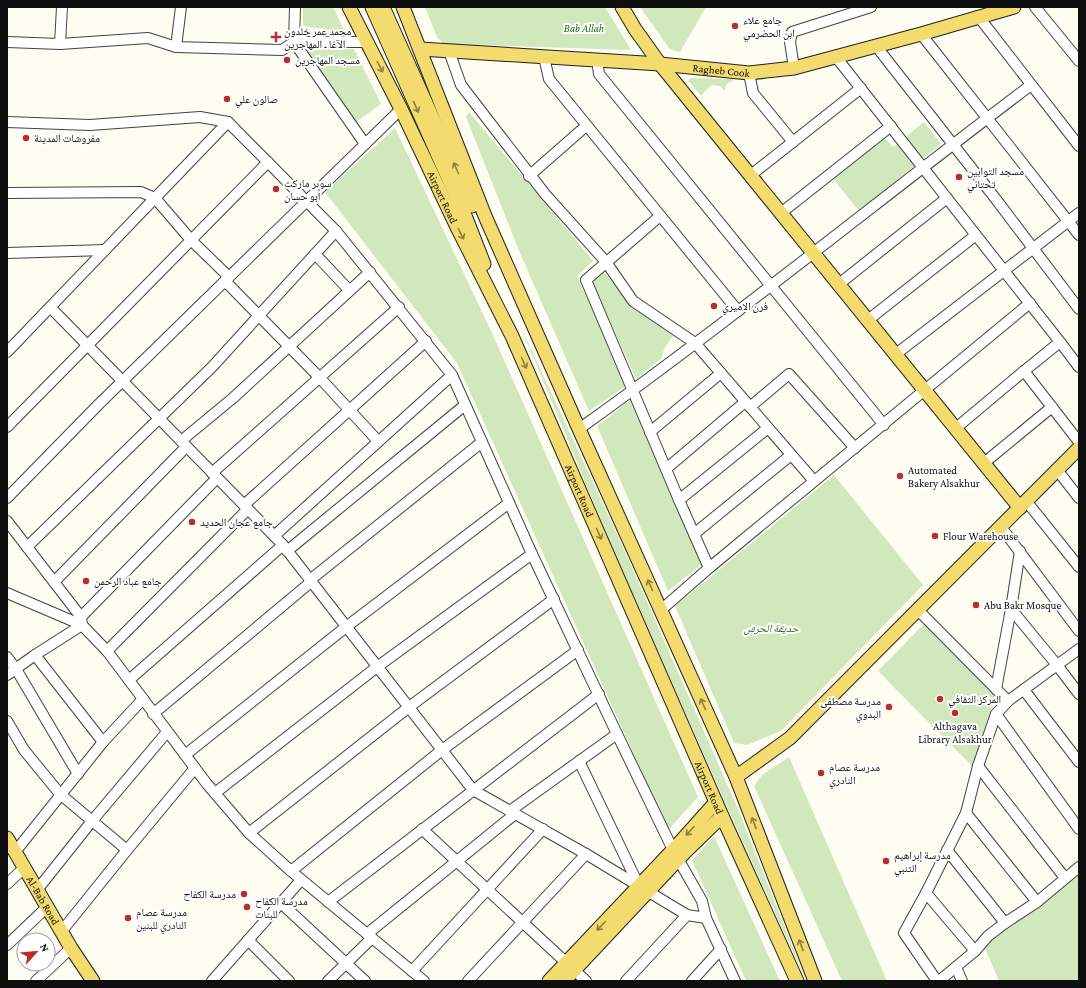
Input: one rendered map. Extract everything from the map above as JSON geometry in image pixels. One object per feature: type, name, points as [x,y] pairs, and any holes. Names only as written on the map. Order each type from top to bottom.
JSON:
[{"type":"main road","name":"Airport Road","points":[[349,7],[401,109],[457,227],[512,336],[722,816],[797,981]]},
{"type":"main road","points":[[372,7],[466,218],[512,336]]},
{"type":"main road","points":[[383,7],[479,221],[535,328]]},
{"type":"main road","points":[[403,7],[485,216],[736,777],[815,981]]},
{"type":"main road","points":[[622,7],[635,29],[660,64],[984,463],[1023,505]]},
{"type":"main road","name":"Ragheb Cook","points":[[420,49],[660,64],[749,73],[794,68],[921,34],[997,9],[1014,7]]},
{"type":"main road","points":[[736,777],[790,738],[1058,471],[1079,448]]},
{"type":"main road","points":[[676,855],[716,802]]},
{"type":"main road","points":[[549,981],[570,966],[676,855],[722,816]]},
{"type":"main road","name":"Al-Bab Road","points":[[7,838],[71,948],[94,981]]},
{"type":"main road","points":[[564,981],[570,966]]},
{"type":"street","points":[[60,44],[62,7]]},
{"type":"street","points":[[176,47],[181,7]]},
{"type":"street","points":[[295,7],[294,42],[366,144]]},
{"type":"street","points":[[794,68],[790,42],[792,32],[872,7]]},
{"type":"street","points":[[1035,7],[1077,57]]},
{"type":"street","points":[[978,16],[1079,146]]},
{"type":"street","points":[[921,34],[1079,235]]},
{"type":"street","points":[[7,42],[60,44],[148,38],[176,47],[282,50],[294,42],[367,42]]},
{"type":"street","points":[[876,46],[1034,248],[1079,310]]},
{"type":"street","points":[[449,51],[461,85],[529,176],[606,262],[633,301],[695,343],[814,481]]},
{"type":"street","points":[[544,57],[549,79],[738,311]]},
{"type":"street","points":[[836,57],[1079,367]]},
{"type":"street","points":[[597,60],[599,74],[884,425]]},
{"type":"street","points":[[749,73],[753,93],[793,142]]},
{"type":"street","points":[[579,429],[633,391],[771,286],[847,228],[952,144],[1031,85]]},
{"type":"street","points":[[751,175],[861,88]]},
{"type":"street","points":[[7,498],[122,382],[401,109]]},
{"type":"street","points":[[7,122],[90,125],[200,116],[228,122],[336,231],[399,307],[452,375],[509,504],[617,734],[676,855],[702,901],[706,918],[735,981]]},
{"type":"street","points":[[7,352],[228,122]]},
{"type":"street","points":[[529,176],[586,126]]},
{"type":"street","points":[[781,213],[891,126]]},
{"type":"street","points":[[7,427],[268,162]]},
{"type":"street","points":[[7,193],[141,192],[155,198],[259,316],[319,377],[378,441]]},
{"type":"street","points":[[839,284],[947,198]]},
{"type":"street","points":[[896,354],[1079,213]]},
{"type":"street","points":[[660,216],[586,280],[709,568]]},
{"type":"street","points":[[27,547],[212,367],[336,231]]},
{"type":"street","points":[[868,320],[976,235]]},
{"type":"street","points":[[7,253],[105,250]]},
{"type":"street","points":[[315,254],[350,290]]},
{"type":"street","points":[[54,582],[184,444],[370,272]]},
{"type":"street","points":[[661,610],[709,568],[1030,303]]},
{"type":"street","points":[[11,672],[82,621],[214,476],[319,377],[399,307]]},
{"type":"street","points":[[50,308],[285,548],[473,790],[586,854],[687,915],[706,918]]},
{"type":"street","points":[[107,651],[246,507],[349,410],[426,341]]},
{"type":"street","points":[[956,428],[1024,370],[1060,342]]},
{"type":"street","points":[[1024,370],[1079,442]]},
{"type":"street","points":[[650,432],[721,373]]},
{"type":"street","points":[[666,469],[748,404],[789,374],[855,448]]},
{"type":"street","points":[[274,536],[452,375]]},
{"type":"street","points":[[129,680],[285,548],[465,405]]},
{"type":"street","points":[[984,463],[1052,407]]},
{"type":"street","points":[[679,500],[768,428]]},
{"type":"street","points":[[154,714],[311,581],[482,442]]},
{"type":"street","points":[[694,534],[791,455]]},
{"type":"street","points":[[1058,471],[1079,498]]},
{"type":"street","points":[[185,755],[346,627],[509,504]]},
{"type":"street","points":[[1023,505],[1079,567]]},
{"type":"street","points":[[7,521],[167,732],[249,834],[301,880],[424,981]]},
{"type":"street","points":[[1001,527],[1079,631]]},
{"type":"street","points":[[996,689],[1020,551]]},
{"type":"street","points":[[215,793],[378,667],[532,554]]},
{"type":"street","points":[[7,594],[82,621]]},
{"type":"street","points":[[249,834],[409,707],[554,599]]},
{"type":"street","points":[[1011,609],[1079,694]]},
{"type":"street","points":[[918,610],[1008,701]]},
{"type":"street","points":[[1079,649],[1008,701],[996,714],[978,766],[966,813],[926,893],[904,932],[938,981],[975,951],[988,936],[1037,902],[1079,867]]},
{"type":"street","points":[[291,871],[442,750],[578,650]]},
{"type":"street","points":[[35,655],[103,742]]},
{"type":"street","points":[[7,657],[11,672],[78,774]]},
{"type":"street","points":[[1024,690],[1079,762]]},
{"type":"street","points":[[328,902],[599,694]]},
{"type":"street","points":[[15,852],[103,742],[143,699]]},
{"type":"street","points":[[996,714],[1079,829]]},
{"type":"street","points":[[7,721],[24,750],[60,794],[127,850]]},
{"type":"street","points":[[37,890],[92,821],[167,732]]},
{"type":"street","points":[[328,981],[346,964],[369,936],[512,813],[579,761],[617,734]]},
{"type":"street","points":[[579,761],[644,888]]},
{"type":"street","points":[[978,766],[1065,878]]},
{"type":"street","points":[[62,932],[195,768]]},
{"type":"street","points":[[966,813],[1037,902]]},
{"type":"street","points":[[422,829],[586,981]]},
{"type":"street","points":[[412,971],[543,829]]},
{"type":"street","points":[[947,850],[1005,923]]},
{"type":"street","points":[[468,981],[586,854]]},
{"type":"street","points":[[7,884],[24,868]]},
{"type":"street","points":[[216,980],[248,940],[301,880]]},
{"type":"street","points":[[926,893],[975,951]]},
{"type":"street","points":[[281,903],[364,981]]},
{"type":"street","points":[[7,945],[47,907]]},
{"type":"street","points":[[626,981],[687,915]]},
{"type":"street","points":[[248,940],[289,981]]},
{"type":"street","points":[[36,981],[71,948]]},
{"type":"street","points":[[692,981],[721,949]]},
{"type":"street","points":[[956,967],[962,981]]},
{"type":"green space","points":[[303,7],[333,7],[345,32],[303,26]]},
{"type":"green space","name":"Bab Allah","points":[[425,7],[605,7],[631,50],[444,44],[437,37]]},
{"type":"green space","points":[[640,7],[706,7],[680,52],[669,48]]},
{"type":"green space","points":[[303,49],[354,49],[381,104],[356,122]]},
{"type":"green space","points":[[691,78],[733,79],[733,81],[727,84],[725,91],[720,86],[712,85],[701,96],[688,80]]},
{"type":"green space","points":[[469,112],[593,261],[577,276],[627,385],[589,411],[520,253],[466,117]]},
{"type":"green space","points":[[924,122],[941,144],[859,211],[833,179],[884,137],[893,147]]},
{"type":"green space","points":[[395,128],[492,333],[698,797],[668,830],[457,363],[325,192]]},
{"type":"green space","points":[[603,271],[629,302],[673,336],[664,349],[662,358],[636,379],[592,281]]},
{"type":"green space","points":[[519,323],[623,547],[738,809],[806,981],[614,551]]},
{"type":"green space","points":[[633,398],[702,564],[668,591],[597,426]]},
{"type":"green space","name":"حديقة الحرش","points":[[834,475],[923,585],[781,731],[747,745],[734,743],[675,606]]},
{"type":"green space","name":"Althagava Library Alsakhur","points":[[924,624],[996,695],[972,766],[878,671]]},
{"type":"green space","points":[[789,757],[887,981],[842,981],[754,786],[762,775]]},
{"type":"green space","points":[[714,836],[780,981],[746,981],[692,860]]},
{"type":"green space","points":[[1078,872],[1079,981],[999,981],[984,946]]},
{"type":"place","name":"جامع علاء ابن الحضرمي","points":[[735,26]]},
{"type":"place","name":"محمد عمر خلدون الآغا . المهاجرين","points":[[276,37]]},
{"type":"place","name":"مسجد المهاجرين","points":[[287,60]]},
{"type":"place","name":"صالون علي","points":[[227,99]]},
{"type":"place","name":"مفروشات المدينة","points":[[26,138]]},
{"type":"place","name":"مسجد التوابين تحتاني","points":[[959,177]]},
{"type":"place","name":"سوبر ماركت أبو حسان","points":[[276,189]]},
{"type":"place","name":"فرن الاميري","points":[[714,306]]},
{"type":"place","name":"Automated Bakery Alsakhur","points":[[900,476]]},
{"type":"place","name":"جامع عجان الحديد","points":[[192,522]]},
{"type":"place","name":"Flour Warehouse","points":[[935,536]]},
{"type":"place","name":"جامع عباد الرحمن","points":[[86,581]]},
{"type":"place","name":"Abu Bakr Mosque","points":[[976,605]]},
{"type":"place","name":"المركز الثقافي","points":[[940,699]]},
{"type":"place","name":"مدرسة مصطفى البدوي","points":[[889,707]]},
{"type":"place","name":"Althagava Library Alsakhur","points":[[955,713]]},
{"type":"place","name":"مدرسة عصام النادري","points":[[821,773]]},
{"type":"place","name":"مدرسة إبراهيم التنبي","points":[[886,861]]},
{"type":"place","name":"مدرسة الكفاح","points":[[244,894]]},
{"type":"place","name":"مدرسة الكفاح للبنات","points":[[247,907]]},
{"type":"place","name":"مدرسة عصام النادري للبنين","points":[[128,918]]}]
